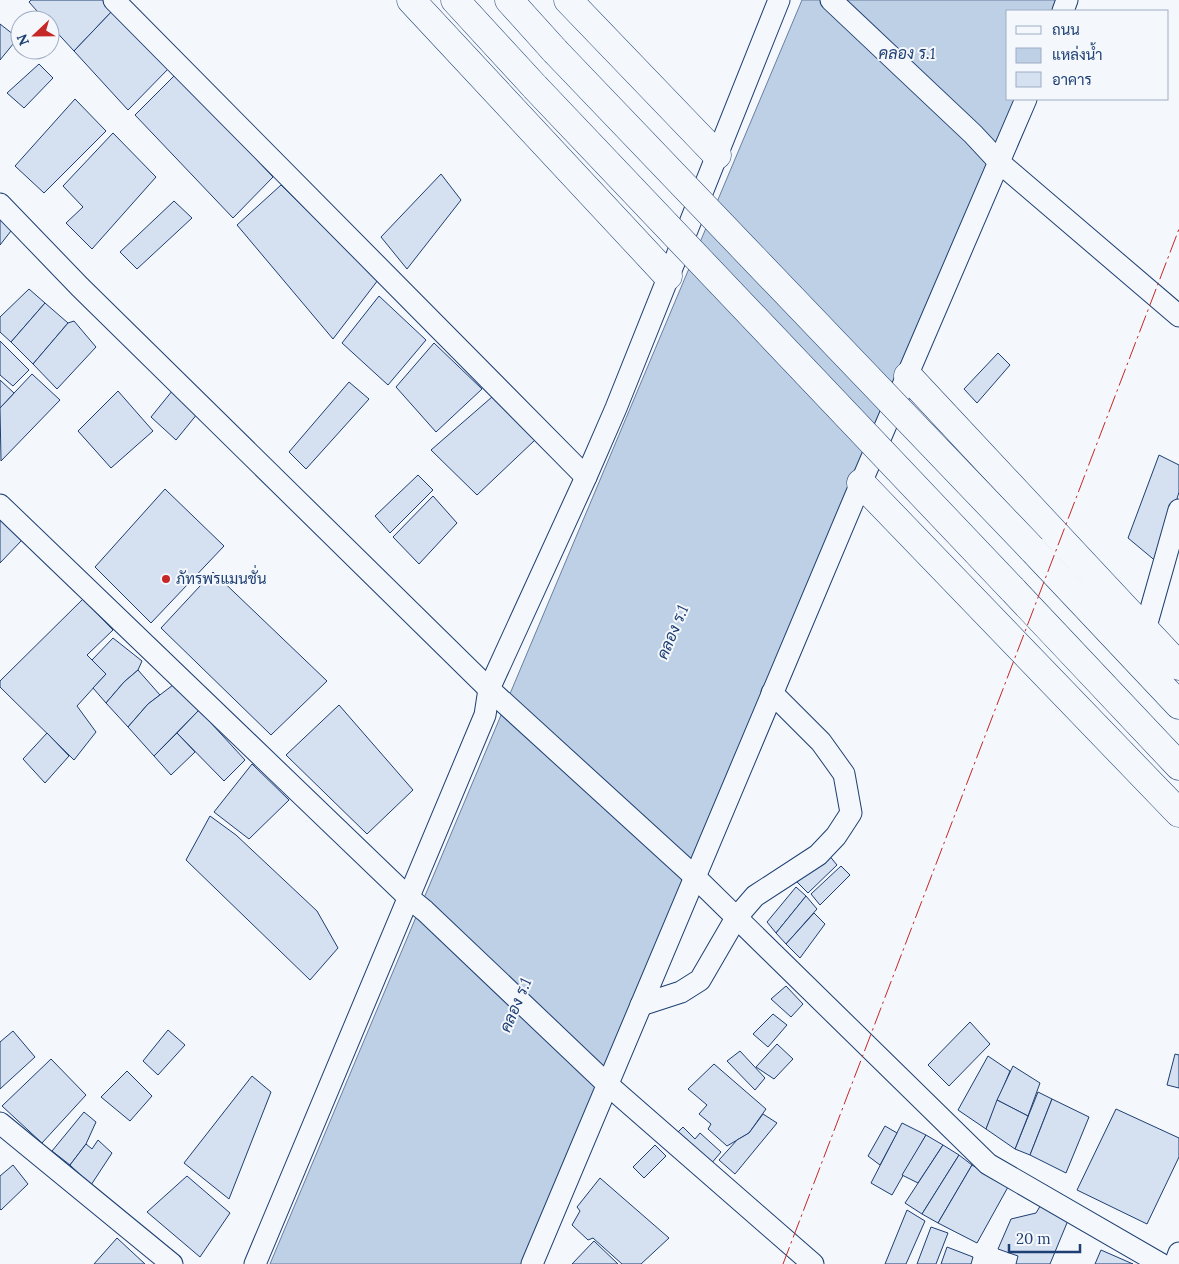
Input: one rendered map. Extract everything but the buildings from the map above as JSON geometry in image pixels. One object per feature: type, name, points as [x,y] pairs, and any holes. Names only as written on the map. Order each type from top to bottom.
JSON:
[{"type":"main road","points":[[411,0],[668,276]]},
{"type":"main road","points":[[455,0],[535,87],[1179,766]]},
{"type":"main road","points":[[509,0],[1179,705]]},
{"type":"main road","points":[[568,0],[717,155]]},
{"type":"main road","points":[[908,376],[1179,666]]},
{"type":"main road","points":[[860,483],[1179,813]]},
{"type":"street","points":[[114,0],[586,477]]},
{"type":"street","points":[[255,1264],[417,904],[485,715],[489,689],[616,408],[779,0]]},
{"type":"street","points":[[831,0],[973,134],[1000,162],[1179,316]]},
{"type":"street","points":[[532,1264],[860,483],[908,376],[1026,100]]},
{"type":"street","points":[[0,204],[80,287],[489,689],[694,876],[988,1164],[1161,1264]]},
{"type":"street","points":[[0,504],[608,1085],[813,1264]]},
{"type":"street","points":[[1145,630],[1179,510]]},
{"type":"street","points":[[640,1005],[681,992],[700,980],[736,918],[755,896],[818,855],[836,836],[850,813],[844,774],[821,742],[772,693]]},
{"type":"street","points":[[0,1123],[172,1264]]},
{"type":"street","points":[[1175,1264],[1179,1253]]},
{"type":"water","name":"คลอง ร.1","points":[[802,0],[1062,0],[1057,10],[1006,10],[1006,100],[1020,100],[526,1264],[270,1264]]},
{"type":"power","points":[[783,1264],[1179,229]]},
{"type":"place","name":"ภัทรพรแมนชั่น","points":[[166,579]]}]
